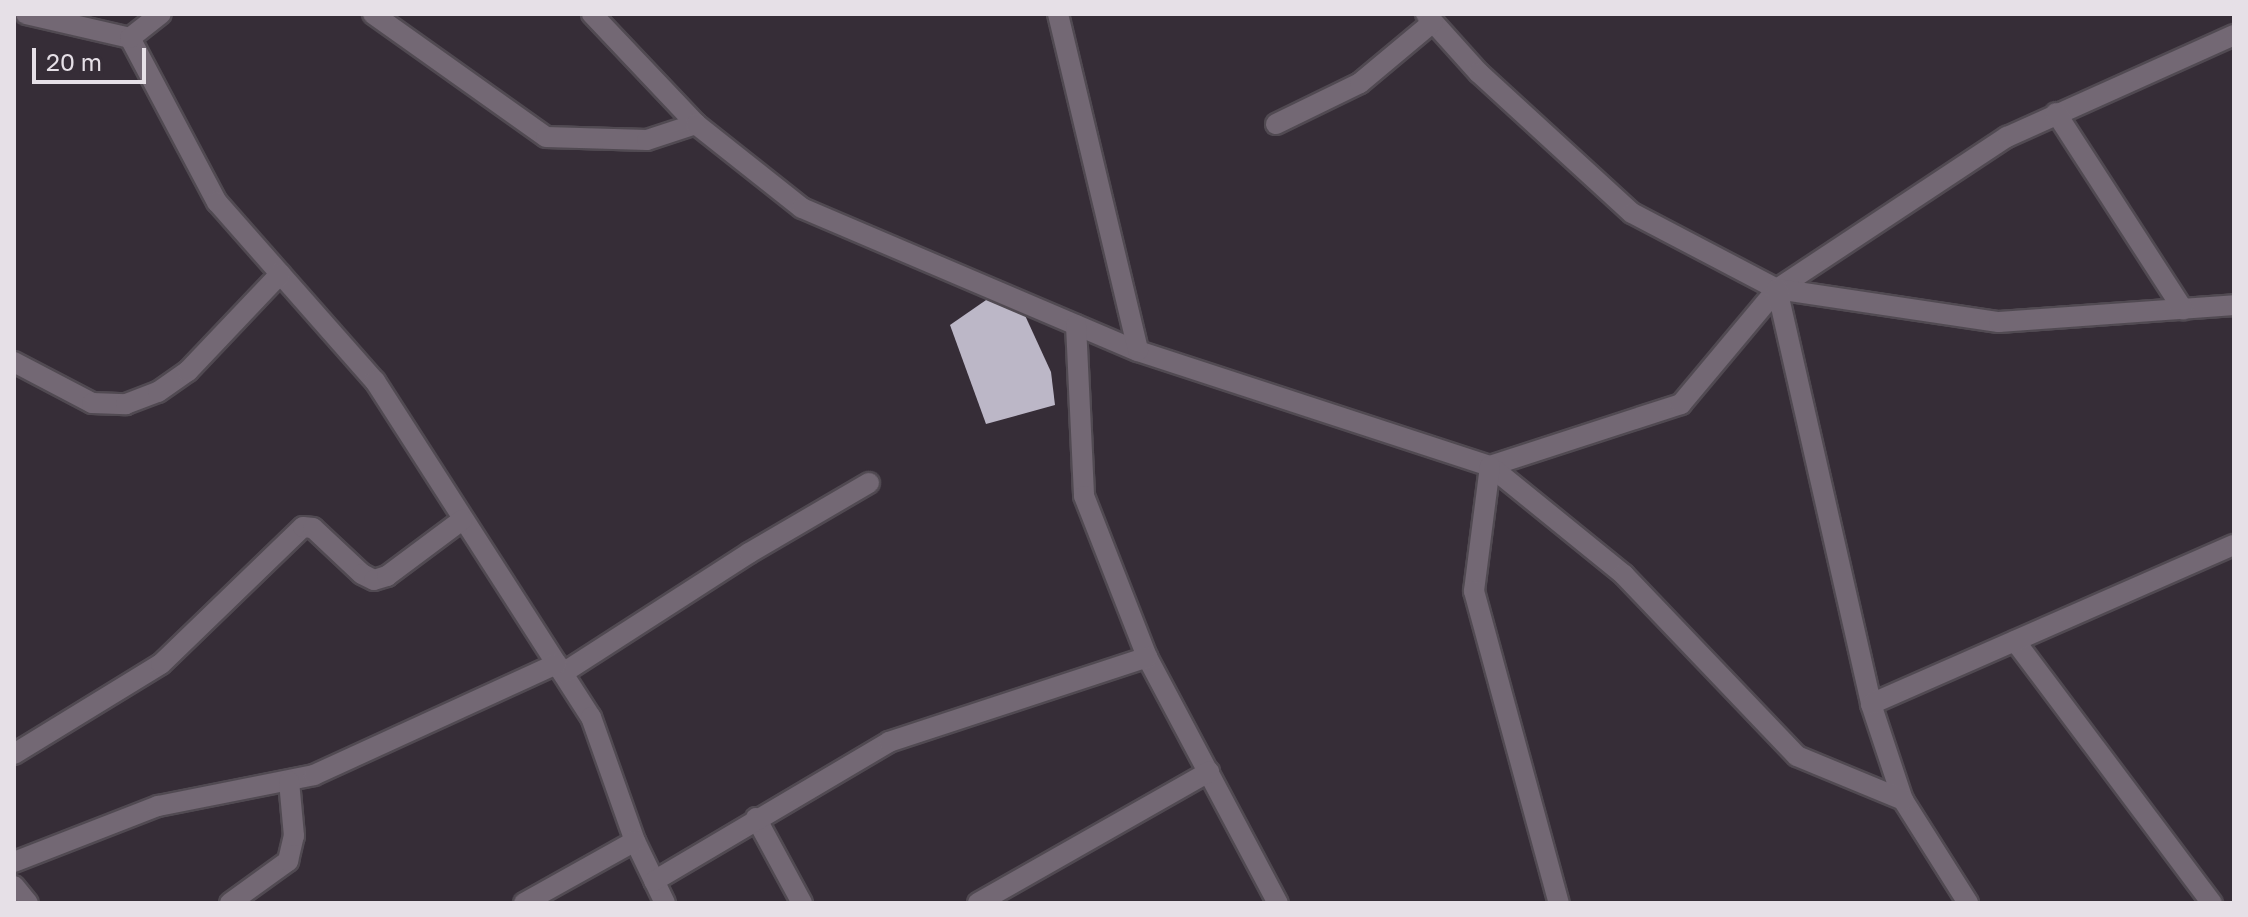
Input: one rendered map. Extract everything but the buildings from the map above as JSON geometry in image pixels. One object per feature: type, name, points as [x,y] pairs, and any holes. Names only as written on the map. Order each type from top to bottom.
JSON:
[{"type":"street","points":[[26,14],[130,38],[217,202],[375,381],[591,717],[635,841],[665,903]]},
{"type":"street","points":[[130,38],[161,14]]},
{"type":"street","points":[[373,14],[546,137],[647,140],[696,124]]},
{"type":"street","points":[[592,14],[696,124],[802,208],[1138,351],[1490,466],[1624,575],[1797,756],[1903,800]]},
{"type":"street","points":[[1058,14],[1138,351]]},
{"type":"street","points":[[1276,124],[1360,83],[1430,18],[1479,73],[1632,213],[1777,289],[1999,322],[2234,305]]},
{"type":"street","points":[[1490,466],[1681,404],[1777,289],[2007,137],[2234,35]]},
{"type":"street","points":[[2056,113],[2183,309]]},
{"type":"street","points":[[14,362],[92,403],[126,404],[158,392],[188,371],[280,274]]},
{"type":"street","points":[[1777,289],[1871,704],[1903,800],[1968,903]]},
{"type":"street","points":[[1076,325],[1084,496],[1147,657],[1278,903]]},
{"type":"street","points":[[1490,466],[1474,591],[1559,903]]},
{"type":"street","points":[[14,862],[158,806],[314,775],[560,669],[869,483]]},
{"type":"street","points":[[14,754],[161,664],[303,527],[313,528],[362,574],[374,580],[387,576],[462,520]]},
{"type":"street","points":[[1871,704],[2234,545]]},
{"type":"street","points":[[2015,641],[2212,903]]},
{"type":"street","points":[[654,881],[889,742],[1147,657]]},
{"type":"street","points":[[978,903],[1209,772]]},
{"type":"street","points":[[230,903],[288,861],[294,836],[289,781]]},
{"type":"street","points":[[756,818],[802,903]]},
{"type":"street","points":[[524,903],[635,841]]},
{"type":"street","points":[[14,886],[28,903]]}]
